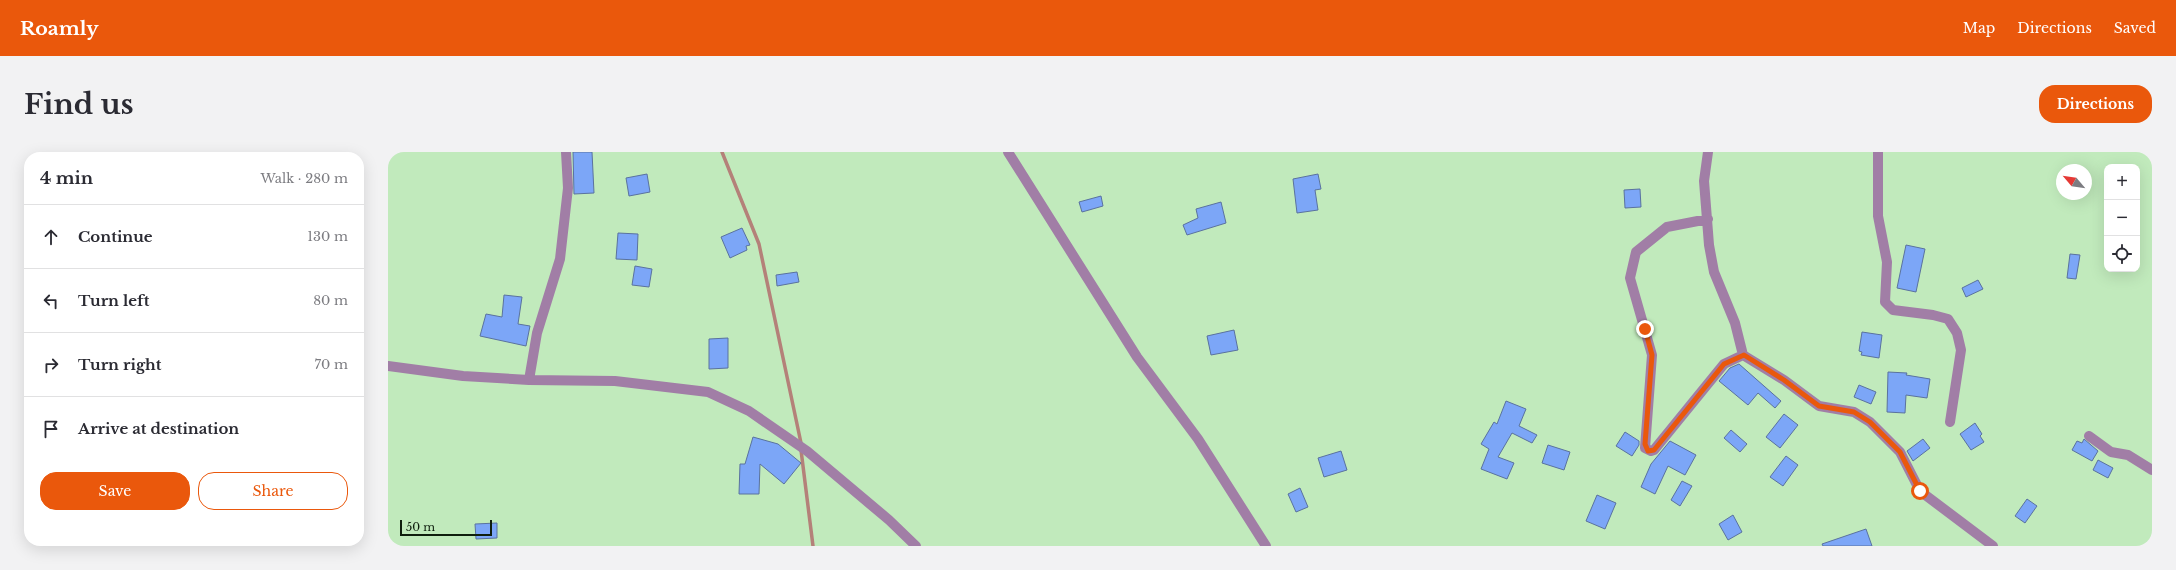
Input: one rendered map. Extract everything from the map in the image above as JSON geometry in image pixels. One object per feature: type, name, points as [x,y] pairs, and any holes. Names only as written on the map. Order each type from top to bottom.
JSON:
[{"type":"street","points":[[529,380],[537,333],[560,259],[568,188],[566,152]]},
{"type":"street","points":[[1008,152],[1137,357],[1198,439],[1266,546]]},
{"type":"street","points":[[1708,152],[1704,181],[1709,245],[1714,272],[1735,323],[1744,355],[1784,380],[1819,406],[1854,412],[1870,422],[1900,452],[1920,491],[1993,546]]},
{"type":"street","points":[[1878,152],[1878,216],[1887,262],[1885,302],[1893,310],[1933,315],[1948,319],[1957,333],[1961,350],[1950,422]]},
{"type":"street","points":[[1708,219],[1667,227],[1636,252],[1630,278],[1652,355],[1645,448],[1651,451],[1654,450],[1724,364],[1744,355]]},
{"type":"street","points":[[388,366],[463,376],[529,380],[615,381],[701,390],[719,396],[760,418],[807,451],[889,520],[916,546]]},
{"type":"street","points":[[2089,436],[2111,452],[2128,455],[2152,470]]},
{"type":"building","points":[[573,152],[592,152],[594,193],[574,194]]},
{"type":"building","points":[[647,174],[650,192],[629,196],[626,178]]},
{"type":"building","points":[[1318,174],[1321,189],[1315,190],[1318,210],[1297,213],[1293,179]]},
{"type":"building","points":[[1640,189],[1641,207],[1625,208],[1624,190]]},
{"type":"building","points":[[1101,196],[1103,206],[1082,212],[1079,202]]},
{"type":"building","points":[[1221,202],[1226,223],[1187,235],[1183,225],[1198,218],[1196,209]]},
{"type":"building","points":[[742,228],[750,245],[746,246],[747,250],[730,258],[721,237]]},
{"type":"building","points":[[618,233],[638,234],[637,260],[616,259]]},
{"type":"building","points":[[1906,245],[1925,249],[1916,292],[1897,288]]},
{"type":"building","points":[[2070,254],[2080,255],[2076,279],[2067,278]]},
{"type":"building","points":[[635,266],[652,269],[649,287],[632,285]]},
{"type":"building","points":[[797,272],[799,282],[777,286],[776,275]]},
{"type":"building","points":[[1978,280],[1983,289],[1966,297],[1962,288]]},
{"type":"building","points":[[504,295],[522,297],[518,324],[530,326],[526,346],[480,336],[486,314],[502,317]]},
{"type":"building","points":[[1234,330],[1238,350],[1211,355],[1207,336]]},
{"type":"building","points":[[1862,332],[1882,335],[1879,358],[1861,355],[1862,352],[1859,351]]},
{"type":"building","points":[[728,338],[728,368],[709,369],[709,339]]},
{"type":"building","points":[[1739,364],[1781,401],[1775,408],[1758,393],[1748,405],[1719,381],[1730,368]]},
{"type":"building","points":[[1888,372],[1907,373],[1906,375],[1930,379],[1927,398],[1906,395],[1905,413],[1887,412]]},
{"type":"building","points":[[1859,385],[1876,392],[1871,404],[1854,397]]},
{"type":"building","points":[[1506,401],[1526,409],[1519,426],[1537,435],[1532,443],[1512,433],[1498,457],[1514,463],[1507,479],[1481,469],[1489,449],[1481,444],[1494,422],[1497,424]]},
{"type":"building","points":[[1784,414],[1798,425],[1780,448],[1766,437]]},
{"type":"building","points":[[1975,423],[1982,434],[1980,436],[1984,442],[1971,450],[1960,434]]},
{"type":"building","points":[[1731,430],[1747,444],[1740,452],[1724,438]]},
{"type":"building","points":[[1625,432],[1639,441],[1639,445],[1632,456],[1616,446]]},
{"type":"building","points":[[753,437],[778,444],[801,463],[784,484],[760,464],[759,494],[739,494],[740,464],[745,464]]},
{"type":"building","points":[[1923,439],[1930,448],[1913,461],[1907,451]]},
{"type":"building","points":[[2084,439],[2098,451],[2092,461],[2072,450],[2077,441],[2082,443]]},
{"type":"building","points":[[1670,441],[1696,455],[1685,475],[1668,466],[1655,494],[1641,487],[1651,464]]},
{"type":"building","points":[[1548,445],[1570,452],[1564,470],[1542,463]]},
{"type":"building","points":[[1341,451],[1347,470],[1324,477],[1318,458]]},
{"type":"building","points":[[1786,456],[1798,465],[1783,486],[1770,477]]},
{"type":"building","points":[[2098,460],[2113,468],[2108,478],[2093,470]]},
{"type":"building","points":[[1682,481],[1692,486],[1680,506],[1671,500]]},
{"type":"building","points":[[1300,488],[1308,507],[1296,512],[1288,494]]},
{"type":"building","points":[[1597,495],[1616,503],[1605,529],[1586,521]]},
{"type":"building","points":[[2027,499],[2037,506],[2025,523],[2015,516]]},
{"type":"building","points":[[1733,515],[1742,532],[1728,540],[1719,524]]},
{"type":"building","points":[[497,523],[497,538],[476,539],[475,524]]},
{"type":"building","points":[[1866,529],[1872,546],[1823,546],[1822,544]]},
{"type":"waterway","points":[[722,152],[759,244],[801,443]]},
{"type":"waterway","points":[[801,450],[813,546]]},
{"type":"route","points":[[1645,329],[1652,355],[1645,444],[1645,448],[1648,451],[1654,450],[1724,364],[1744,355],[1784,380],[1819,406],[1854,412],[1870,422],[1900,452],[1920,491]]}]
